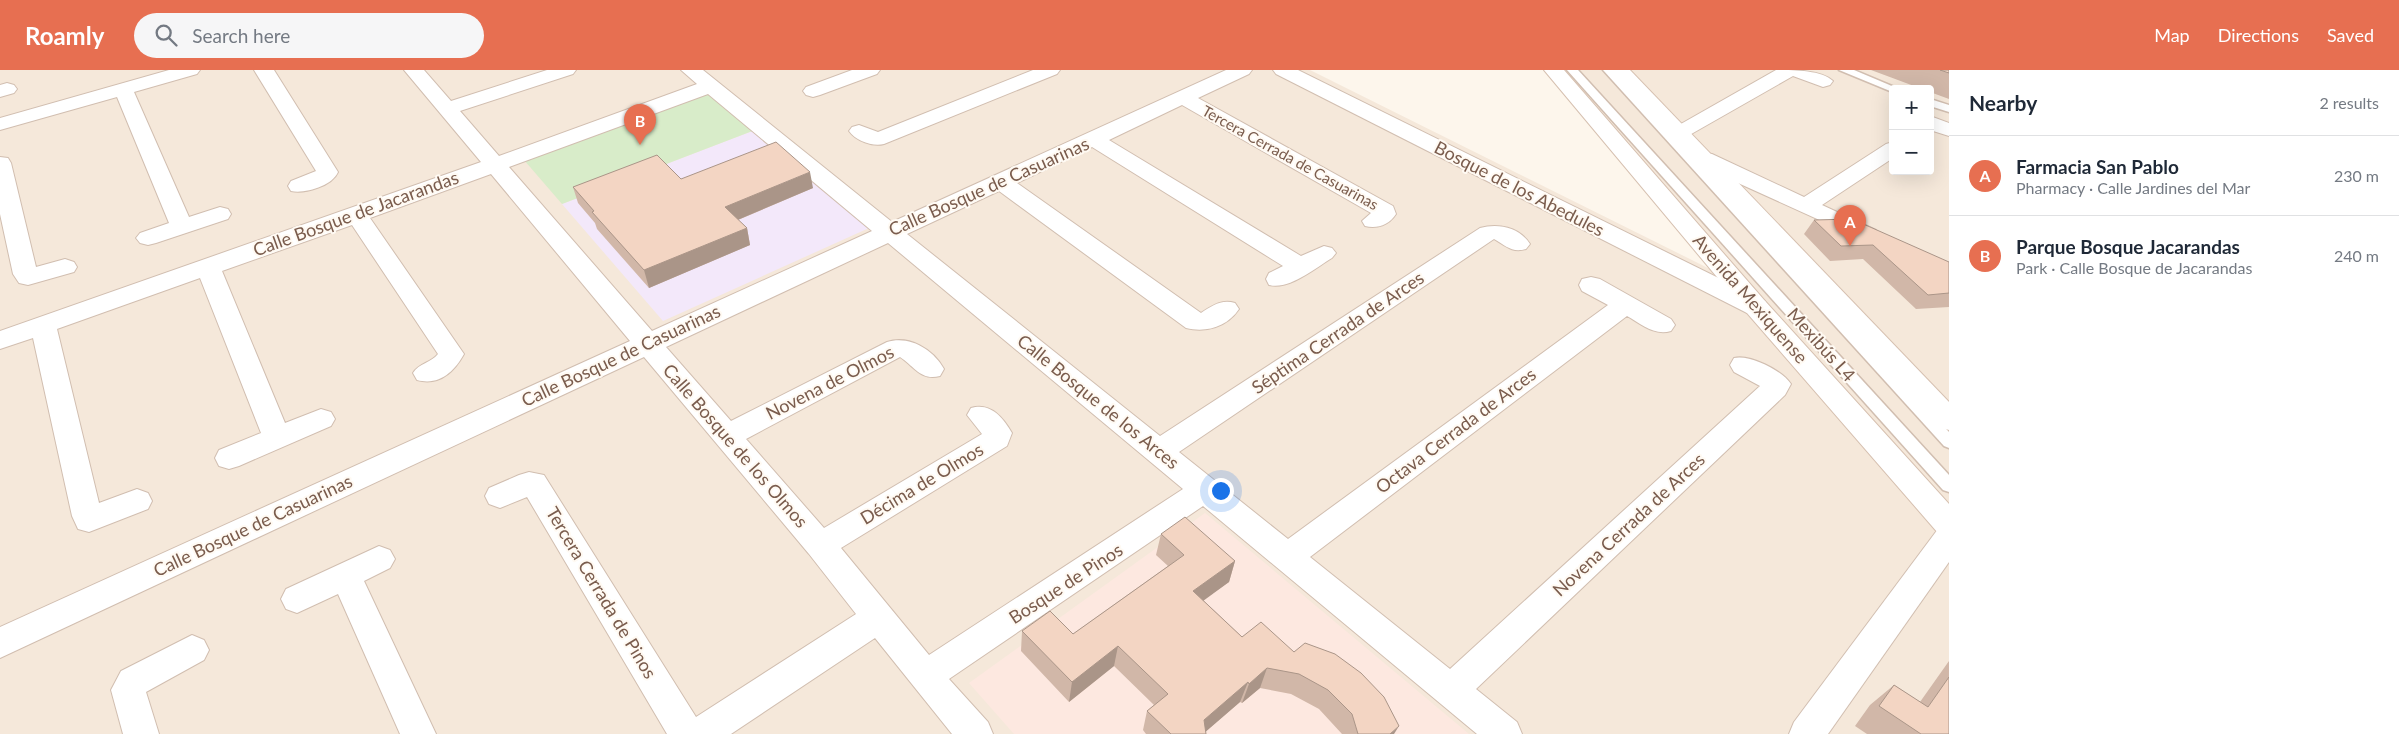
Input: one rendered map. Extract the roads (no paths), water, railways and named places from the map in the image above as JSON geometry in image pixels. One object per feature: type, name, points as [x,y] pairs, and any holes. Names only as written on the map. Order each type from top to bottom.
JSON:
[{"type":"street","points":[[0,124],[190,70]]},
{"type":"street","points":[[264,70],[327,172],[321,178],[299,186]]},
{"type":"street","name":"Calle Bosque de los Olmos","points":[[414,70],[646,344],[820,544],[925,676],[975,734]]},
{"type":"street","points":[[447,109],[566,70]]},
{"type":"street","points":[[813,91],[870,70]]},
{"type":"street","points":[[859,131],[877,140],[1050,70]]},
{"type":"street","name":"Calle Bosque de Casuarinas","points":[[0,643],[1242,70]]},
{"type":"street","name":"Bosque de los Abedules","points":[[1282,70],[1756,307]]},
{"type":"street","name":"Avenida Mexiquense","points":[[1554,70],[1756,307],[1949,524]]},
{"type":"street","points":[[1620,70],[1949,420]]},
{"type":"street","points":[[1679,133],[1790,70]]},
{"type":"street","points":[[1795,70],[1823,81]]},
{"type":"street","name":"Calle Bosque de Jacarandas","points":[[0,340],[357,215],[493,165],[701,78]]},
{"type":"street","name":"Calle Bosque de los Arces","points":[[701,78],[888,233],[1206,489],[1504,734]]},
{"type":"street","points":[[122,89],[182,226]]},
{"type":"street","name":"Tercera Cerrada de Casuarinas","points":[[1182,97],[1384,211],[1385,214],[1373,221]]},
{"type":"street","points":[[1093,140],[1301,266]]},
{"type":"street","points":[[1806,206],[1889,151]]},
{"type":"street","points":[[1704,159],[1887,244]]},
{"type":"street","points":[[0,163],[25,274],[28,277],[65,267]]},
{"type":"street","points":[[1000,181],[1195,322],[1204,323],[1226,309]]},
{"type":"street","points":[[148,238],[220,214]]},
{"type":"street","points":[[357,215],[451,354],[445,364],[426,373]]},
{"type":"street","name":"Séptima Cerrada de Arces","points":[[1159,451],[1488,233],[1493,231],[1518,244]]},
{"type":"street","points":[[1278,279],[1324,253]]},
{"type":"street","points":[[208,267],[277,437]]},
{"type":"street","points":[[1591,285],[1662,326]]},
{"type":"street","name":"Octava Cerrada de Arces","points":[[1287,557],[1626,305]]},
{"type":"street","points":[[43,325],[89,520],[137,501]]},
{"type":"street","name":"Novena de Olmos","points":[[727,436],[896,348],[901,347],[908,350],[931,369]]},
{"type":"street","name":"Novena Cerrada de Arces","points":[[1451,690],[1775,388],[1777,384],[1769,378],[1743,365]]},
{"type":"street","name":"Décima de Olmos","points":[[820,544],[997,439],[998,433],[981,415]]},
{"type":"street","points":[[229,458],[321,419]]},
{"type":"street","name":"Tercera Cerrada de Pinos","points":[[500,496],[534,483],[687,734]]},
{"type":"street","name":"Bosque de Pinos","points":[[925,676],[984,639],[1075,575],[1164,520],[1206,489]]},
{"type":"street","points":[[1807,734],[1949,538]]},
{"type":"street","points":[[297,599],[379,559]]},
{"type":"street","points":[[345,575],[418,734]]},
{"type":"street","points":[[701,734],[879,617]]},
{"type":"street","points":[[141,734],[128,690],[133,682],[192,650]]},
{"type":"lane","name":"Mexibús L4","points":[[1572,70],[1949,486]]},
{"type":"lane","name":"Mexibús L4","points":[[1608,70],[1949,442]]},
{"type":"lane","points":[[1844,70],[1889,87]]},
{"type":"lane","points":[[1934,103],[1949,109]]},
{"type":"place","name":"Parque Bosque Jacarandas","points":[[640,145]]},
{"type":"place","name":"Farmacia San Pablo","points":[[1850,246]]}]
